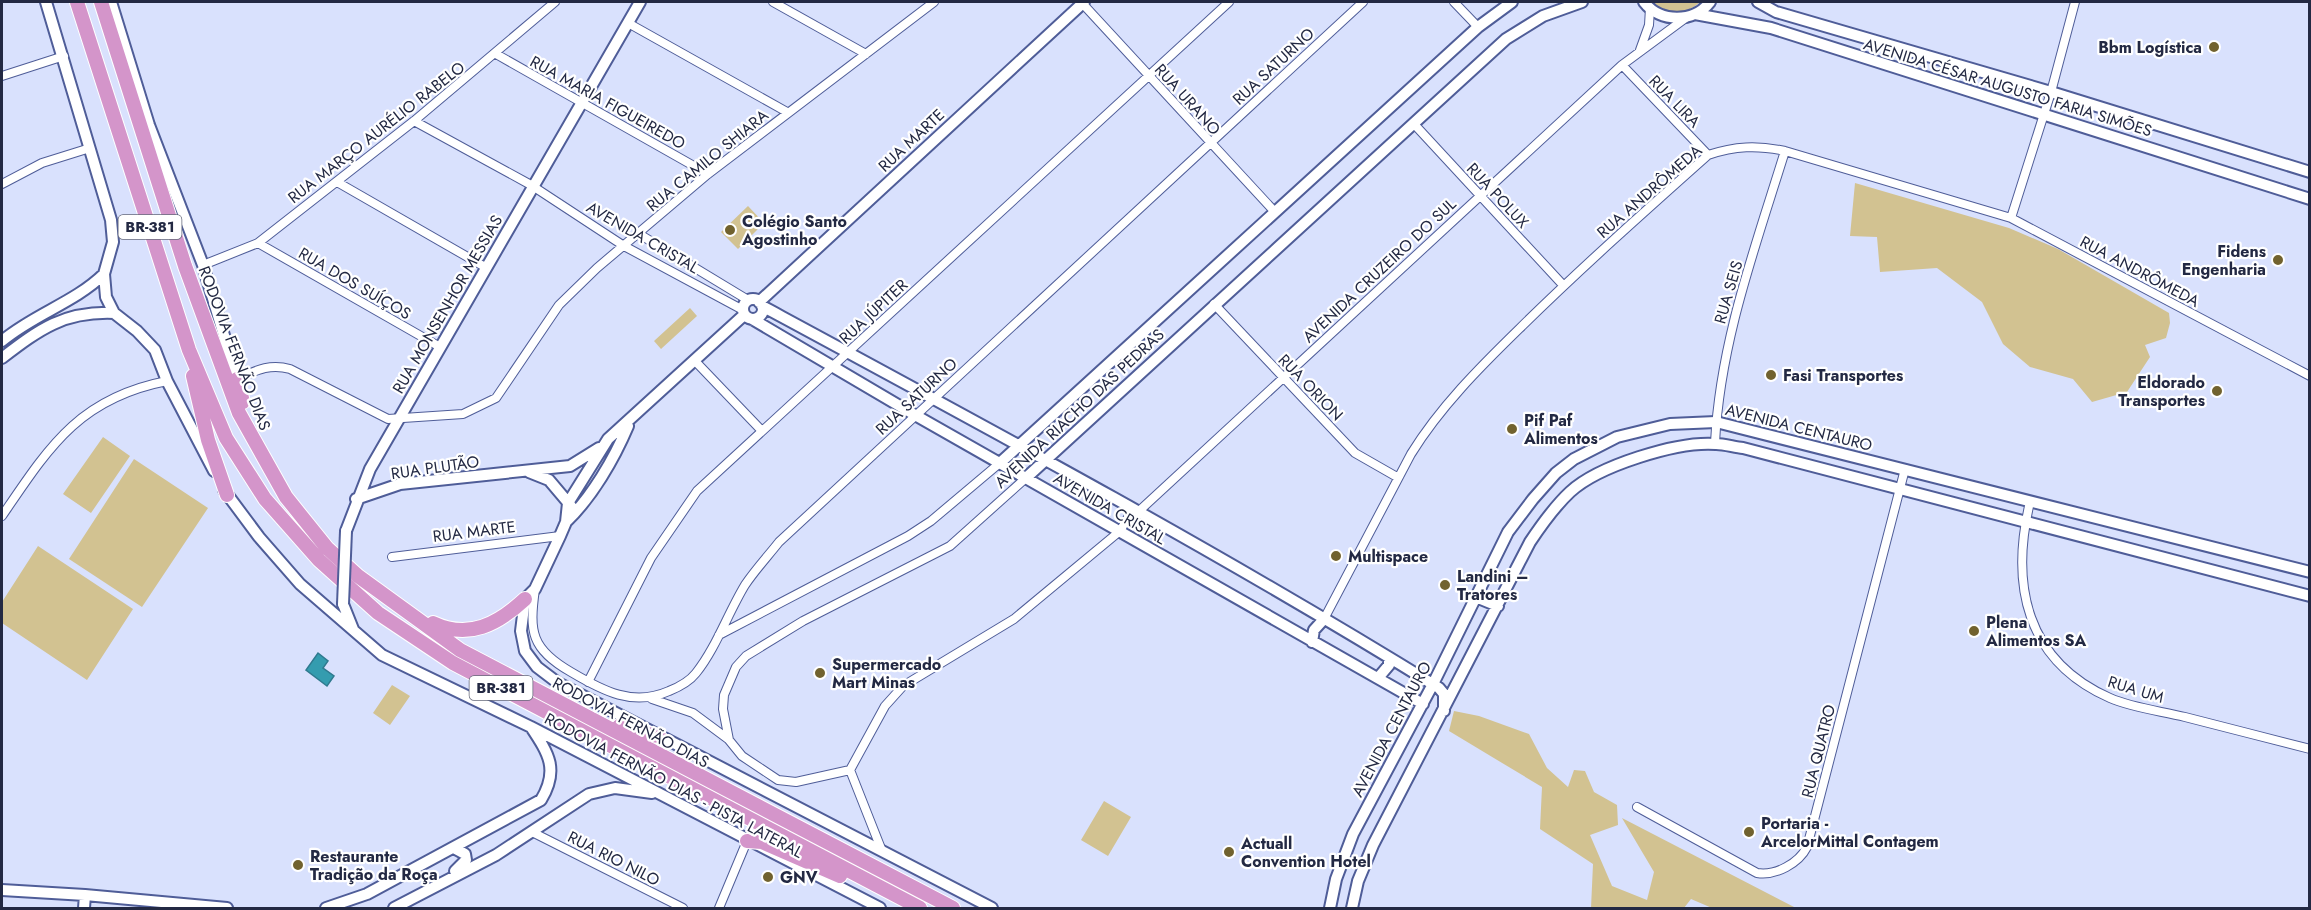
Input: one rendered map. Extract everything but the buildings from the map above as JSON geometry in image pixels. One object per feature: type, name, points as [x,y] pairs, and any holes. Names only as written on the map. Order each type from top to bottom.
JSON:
[{"type":"highway","name":"BR-381","points":[[67,2],[102,79]]},
{"type":"highway","name":"RODOVIA FERNÃO DIAS","points":[[77,2],[189,350],[226,438],[265,499],[319,560],[378,613],[453,663],[920,909]]},
{"type":"highway","name":"RODOVIA FERNÃO DIAS","points":[[101,2],[185,267],[228,385],[254,442],[286,497],[327,548],[358,576],[460,650],[953,909]]},
{"type":"highway","points":[[189,350],[208,440],[227,495]]},
{"type":"highway","points":[[237,379],[254,442]]},
{"type":"highway","points":[[358,576],[430,622],[454,631],[481,629],[509,614],[525,599]]},
{"type":"highway","points":[[540,692],[555,696],[630,731],[659,736]]},
{"type":"highway","points":[[747,841],[762,842],[854,882],[880,888]]},
{"type":"street","points":[[2,76],[63,56],[46,2]]},
{"type":"street","name":"RODOVIA FERNÃO DIAS","points":[[111,2],[149,125],[202,265],[237,379]]},
{"type":"street","name":"RUA MARÇO AURÉLIO RABELO","points":[[202,265],[258,243],[414,121],[555,2]]},
{"type":"street","name":"RUA MONSENHOR MESSIAS","points":[[358,637],[345,615],[342,604],[346,531],[356,499],[370,469],[531,185],[639,2]]},
{"type":"street","points":[[773,2],[866,54]]},
{"type":"street","name":"RUA CAMILO SHIARA","points":[[237,379],[263,367],[278,366],[290,369],[378,416],[398,419],[462,414],[496,398],[560,305],[624,246],[708,174],[934,2]]},
{"type":"street","name":"RUA URANO","points":[[1083,2],[1275,212]]},
{"type":"street","name":"RUA MARTE","points":[[525,599],[535,589],[560,536],[566,522],[568,503],[608,440],[1083,2]]},
{"type":"street","name":"RUA JÚPITER","points":[[588,682],[651,558],[671,525],[697,491],[1229,2]]},
{"type":"street","name":"RUA SATURNO","points":[[535,589],[531,616],[534,638],[554,663],[622,697],[652,699],[683,685],[696,673],[747,583],[779,542],[1363,2]]},
{"type":"street","points":[[1454,2],[1478,27]]},
{"type":"street","name":"AVENIDA RIACHO DAS PEDRAS","points":[[717,635],[908,536],[931,521],[1019,446],[1478,27],[1512,2]]},
{"type":"street","name":"AVENIDA RIACHO DAS PEDRAS","points":[[729,740],[724,725],[724,695],[736,667],[746,656],[803,621],[950,546],[1506,39],[1543,16],[1582,2]]},
{"type":"street","points":[[1692,15],[1710,2]]},
{"type":"street","name":"AVENIDA CÉSAR AUGUSTO FARIA SIMÕES","points":[[1758,2],[1776,12],[2051,92],[2310,172]]},
{"type":"street","points":[[2011,218],[2051,92],[2075,2]]},
{"type":"street","points":[[1640,50],[1649,25],[1645,4]]},
{"type":"street","name":"AVENIDA CÉSAR AUGUSTO FARIA SIMÕES","points":[[1645,4],[1668,16],[1692,15],[1771,28],[2310,199]]},
{"type":"street","name":"AVENIDA CRUZEIRO DO SUL","points":[[850,770],[885,706],[903,686],[1014,619],[1120,531],[1135,510],[1284,378],[1622,65],[1692,15]]},
{"type":"street","points":[[628,23],[788,112]]},
{"type":"street","name":"RUA MARIA FIGUEIREDO","points":[[496,54],[708,174]]},
{"type":"street","name":"BR-381","points":[[63,56],[111,220],[112,242],[104,274],[106,297],[114,313],[137,331],[155,350],[167,381],[227,495],[300,584],[358,637]]},
{"type":"street","name":"RUA LIRA","points":[[1622,65],[1708,155]]},
{"type":"street","name":"AVENIDA CRISTAL","points":[[414,121],[531,185],[624,246],[751,309],[848,352],[933,398],[1135,510],[1433,684]]},
{"type":"street","name":"RUA POLUX","points":[[1414,124],[1563,285]]},
{"type":"street","name":"RUA ANDRÔMEDA","points":[[1324,619],[1396,477],[1424,432],[1479,368],[1563,285],[1708,155],[1731,147],[1760,146],[1785,151],[2011,218],[2310,376]]},
{"type":"street","points":[[2,184],[42,163],[90,148]]},
{"type":"street","name":"RUA SEIS","points":[[1715,443],[1716,422],[1732,321],[1785,151]]},
{"type":"street","points":[[337,182],[485,267]]},
{"type":"street","name":"AVENIDA CRISTAL","points":[[639,234],[833,367],[1423,704]]},
{"type":"street","name":"RUA DOS SUÍÇOS","points":[[258,243],[440,347]]},
{"type":"street","points":[[2,341],[16,329],[88,290],[104,274]]},
{"type":"street","name":"RUA ORION","points":[[1214,304],[1355,453],[1396,477]]},
{"type":"street","points":[[2,358],[41,330],[72,315],[114,313]]},
{"type":"street","points":[[695,361],[762,431]]},
{"type":"street","points":[[2,516],[60,435],[81,416],[139,389],[167,381]]},
{"type":"street","name":"AVENIDA CENTAURO","points":[[1330,909],[1345,850],[1423,704],[1508,532],[1540,491],[1574,459],[1617,437],[1670,424],[1716,422],[2310,572]]},
{"type":"street","name":"RUA MARTE","points":[[566,522],[578,510],[620,445],[629,423]]},
{"type":"street","name":"RUA PLUTÃO","points":[[356,499],[400,484],[570,466],[591,455],[608,440]]},
{"type":"street","name":"AVENIDA CENTAURO","points":[[1352,909],[1358,881],[1373,845],[1530,542],[1548,516],[1571,491],[1610,467],[1673,449],[1715,443],[2310,596]]},
{"type":"street","name":"RUA QUATRO","points":[[1637,807],[1757,873],[1763,874],[1796,863],[1801,858],[1807,847],[1905,470]]},
{"type":"street","name":"RUA PLUTÃO","points":[[520,471],[549,480],[558,487],[568,503],[578,510]]},
{"type":"street","name":"RUA UM","points":[[2031,502],[2025,524],[2023,577],[2028,614],[2047,651],[2082,683],[2113,699],[2310,748]]},
{"type":"street","name":"RUA MARTE","points":[[392,557],[560,536]]},
{"type":"street","points":[[1476,597],[1498,606]]},
{"type":"street","name":"BR-381","points":[[525,599],[521,631],[525,651],[537,667],[558,682],[992,909]]},
{"type":"street","points":[[1312,642],[1314,630],[1324,619]]},
{"type":"street","name":"RODOVIA FERNÃO DIAS - PISTA LATERAL","points":[[358,637],[382,656],[531,727],[880,909]]},
{"type":"street","points":[[1378,678],[1389,665],[1389,658]]},
{"type":"street","points":[[1433,684],[1444,694],[1444,711]]},
{"type":"street","points":[[652,699],[693,713],[729,740],[742,756],[778,780],[796,782],[850,770],[882,852]]},
{"type":"street","points":[[326,909],[368,894],[541,800],[549,786],[551,773],[545,749],[531,727]]},
{"type":"street","points":[[394,909],[496,855],[588,794],[603,790],[659,794]]},
{"type":"street","name":"RUA RIO NILO","points":[[532,832],[683,909]]},
{"type":"street","points":[[718,909],[747,841]]},
{"type":"street","points":[[438,884],[466,860],[465,854],[454,848]]},
{"type":"street","points":[[2,890],[85,895],[227,909]]},
{"type":"street","points":[[84,909],[85,895]]},
{"type":"shaded area","points":[[1651,2],[1700,2],[1689,9],[1669,12],[1656,7]]},
{"type":"shaded area","points":[[1855,183],[2009,228],[2058,249],[2169,313],[2170,323],[2166,338],[2145,345],[2150,357],[2127,392],[2092,402],[2073,379],[2030,367],[2003,344],[1982,302],[1937,268],[1880,272],[1877,237],[1850,236]]},
{"type":"shaded area","points":[[748,206],[764,223],[738,249],[721,232]]},
{"type":"shaded area","points":[[690,308],[697,316],[661,349],[654,341]]},
{"type":"shaded area","points":[[103,437],[130,456],[91,513],[63,494]]},
{"type":"shaded area","points":[[134,459],[208,508],[142,607],[69,559]]},
{"type":"shaded area","points":[[38,546],[133,609],[87,680],[2,623],[2,602]]},
{"type":"shaded area","points":[[392,685],[410,696],[390,725],[373,713]]},
{"type":"shaded area","points":[[1454,711],[1479,716],[1529,734],[1547,768],[1568,787],[1574,770],[1585,771],[1594,792],[1617,805],[1618,825],[1590,835],[1612,886],[1647,900],[1654,872],[1622,818],[1796,908],[1712,908],[1691,899],[1684,908],[1591,908],[1593,864],[1540,829],[1542,787],[1449,731]]},
{"type":"shaded area","points":[[1104,801],[1131,817],[1108,856],[1081,840]]},
{"type":"water","points":[[318,653],[328,661],[323,668],[334,676],[327,686],[306,670]]},
{"type":"place","name":"Bbm Logística","points":[[2214,47]]},
{"type":"place","name":"Colégio Santo Agostinho","points":[[730,230]]},
{"type":"place","name":"Fidens Engenharia","points":[[2278,260]]},
{"type":"place","name":"Fasi Transportes","points":[[1771,375]]},
{"type":"place","name":"Eldorado Transportes","points":[[2217,391]]},
{"type":"place","name":"Pif Paf Alimentos","points":[[1512,429]]},
{"type":"place","name":"Multispace","points":[[1336,556]]},
{"type":"place","name":"Landini – Tratores","points":[[1445,585]]},
{"type":"place","name":"Plena Alimentos SA","points":[[1974,631]]},
{"type":"place","name":"Supermercado Mart Minas","points":[[820,673]]},
{"type":"place","name":"Portaria - ArcelorMittal Contagem","points":[[1749,832]]},
{"type":"place","name":"Actuall Convention Hotel","points":[[1229,852]]},
{"type":"place","name":"Restaurante Tradição da Roça","points":[[298,865]]},
{"type":"place","name":"GNV","points":[[768,877]]}]
